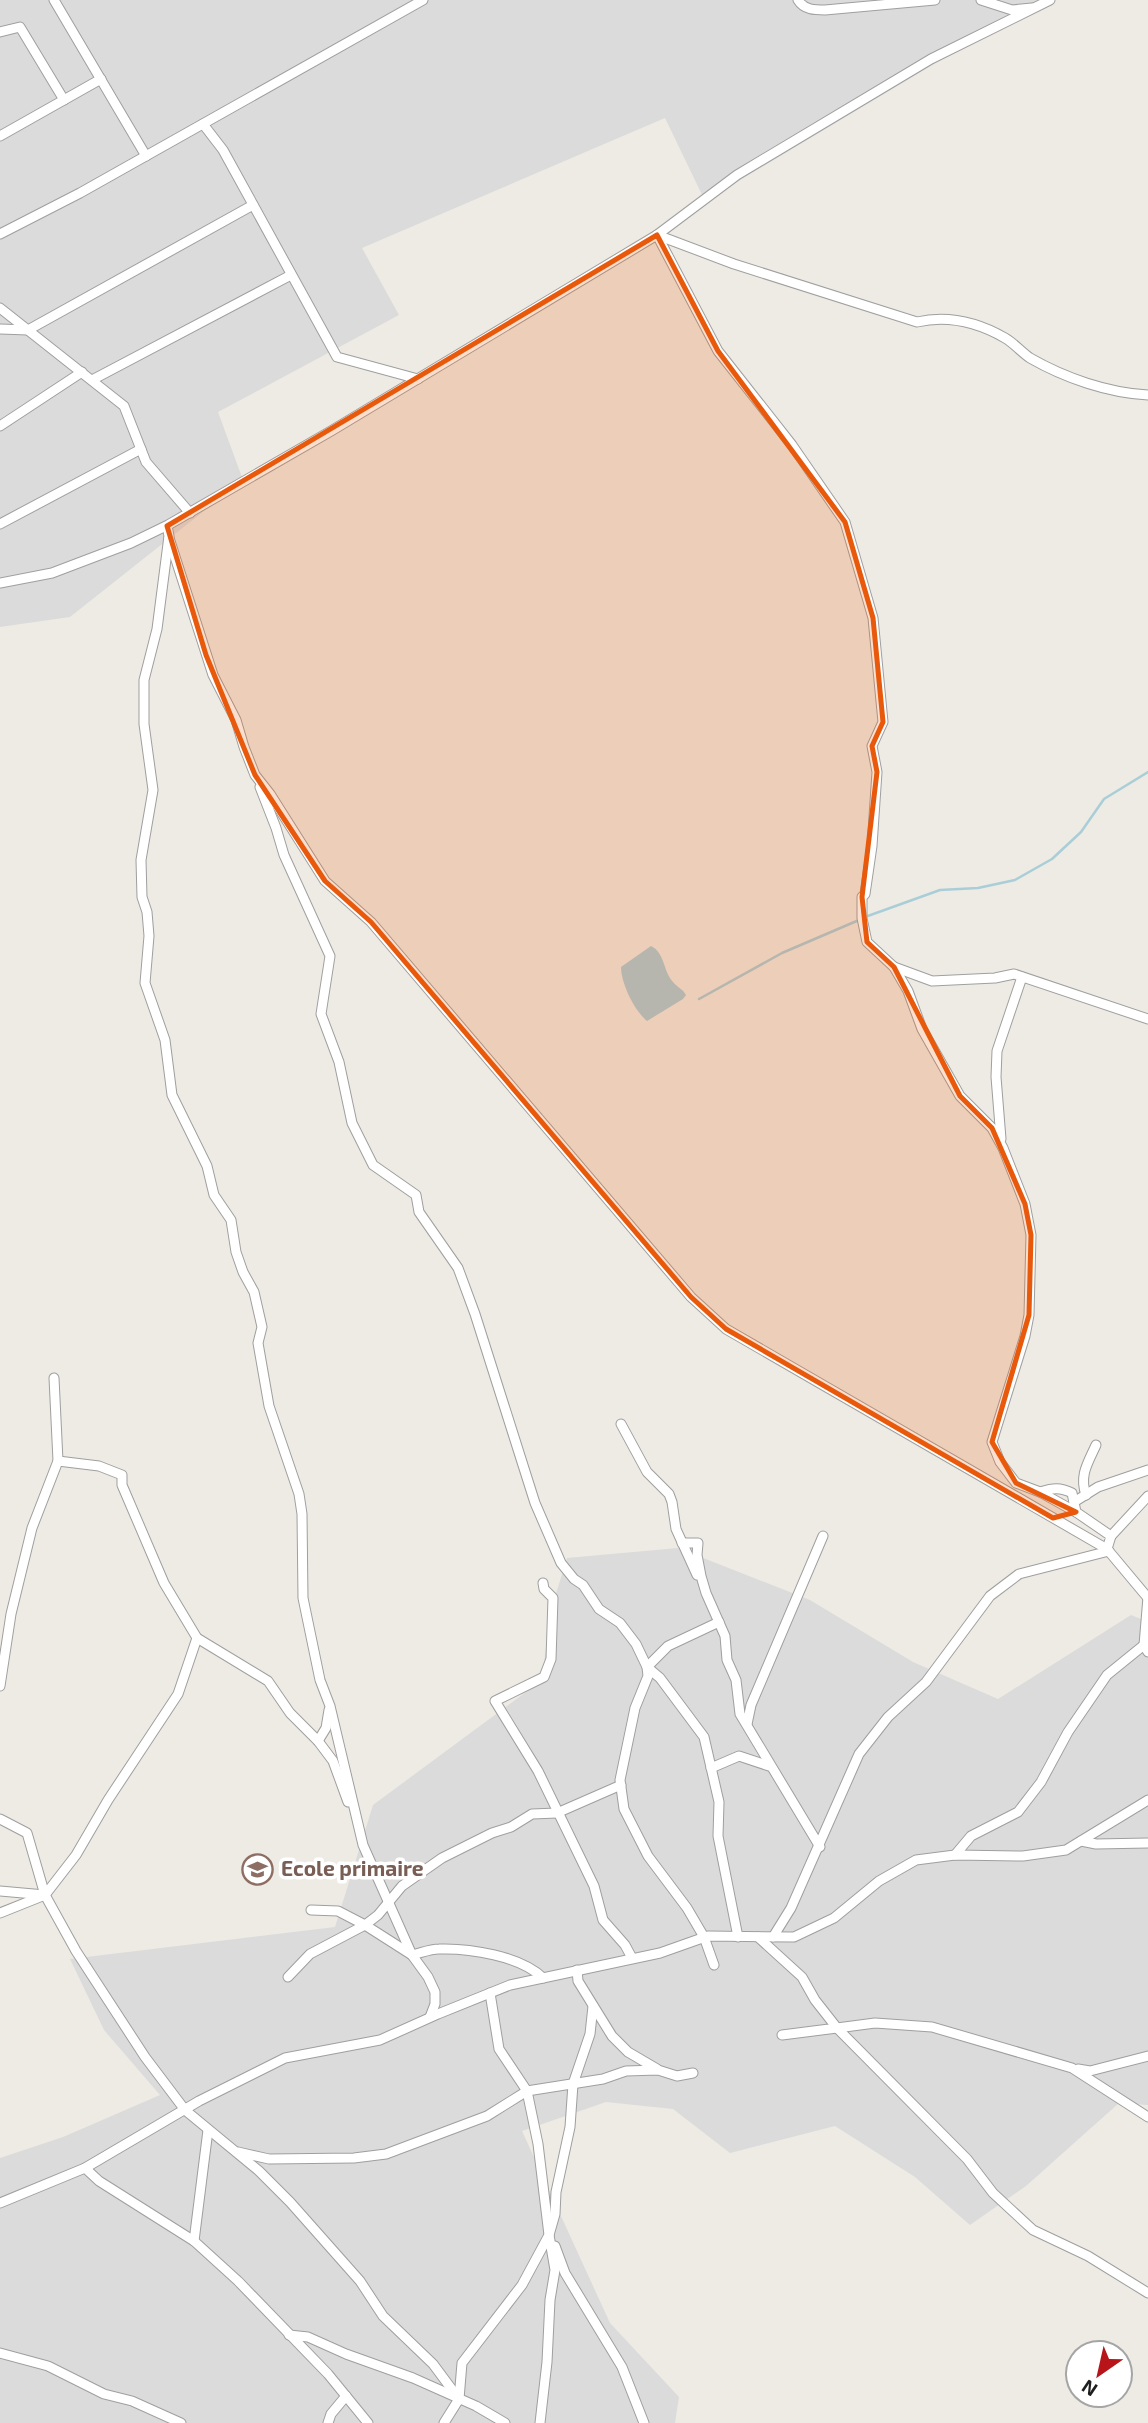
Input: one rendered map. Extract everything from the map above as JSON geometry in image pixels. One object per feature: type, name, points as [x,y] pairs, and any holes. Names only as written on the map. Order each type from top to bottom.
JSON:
[{"type":"street","points":[[54,0],[146,156]]},
{"type":"street","points":[[0,234],[146,156],[423,0]]},
{"type":"street","points":[[799,0],[801,5],[812,10],[825,10],[935,0]]},
{"type":"street","points":[[981,0],[1012,9],[1037,7]]},
{"type":"street","points":[[0,583],[52,573],[131,543],[167,526],[657,235],[737,176],[920,66],[1050,0]]},
{"type":"street","points":[[0,32],[20,27],[64,100]]},
{"type":"street","points":[[0,136],[101,79]]},
{"type":"street","points":[[203,124],[223,150],[337,358],[418,379]]},
{"type":"street","points":[[0,329],[28,330],[253,205]]},
{"type":"street","points":[[657,235],[734,264],[917,322],[932,318],[962,320],[1006,338],[1029,357],[1065,374],[1103,388],[1148,395]]},
{"type":"street","points":[[657,235],[718,351],[792,445],[845,522],[873,618],[883,722],[872,747],[877,772],[872,846],[862,897],[862,919],[867,942],[894,967],[908,991],[922,1029],[960,1096],[992,1128],[1003,1148],[1025,1204],[1031,1236],[1029,1315],[992,1442],[1000,1462],[1016,1483],[1075,1507],[1111,1536]]},
{"type":"street","points":[[92,380],[291,275]]},
{"type":"street","points":[[0,308],[124,406],[146,462],[190,513]]},
{"type":"street","points":[[0,426],[82,372]]},
{"type":"street","points":[[0,524],[141,449]]},
{"type":"street","points":[[167,526],[213,675],[236,720],[284,855],[330,956],[321,1014],[339,1062],[352,1123],[373,1165],[416,1195],[419,1212],[457,1268],[475,1314],[535,1503],[561,1563],[574,1579],[583,1585],[599,1609],[620,1623],[636,1644],[647,1667],[648,1676],[635,1708],[626,1747],[621,1785],[624,1809],[648,1856],[687,1908],[704,1937],[714,1965]]},
{"type":"street","points":[[169,537],[156,629],[144,680],[144,724],[153,790],[141,860],[142,897],[147,912],[149,936],[145,983],[165,1040],[172,1095],[206,1166],[214,1195],[231,1220],[236,1252],[254,1292],[262,1327],[258,1343],[269,1406],[299,1494],[302,1514],[303,1598],[320,1680],[330,1706],[354,1814]]},
{"type":"street","points":[[255,775],[325,881],[380,933],[691,1297],[726,1329],[1108,1550],[1148,1598],[1147,1647],[1107,1675],[1068,1732],[1041,1782],[1018,1812],[971,1836],[955,1855]]},
{"type":"street","points":[[894,967],[932,981],[995,978],[1014,974],[1148,1019]]},
{"type":"street","points":[[1003,1148],[998,1122],[997,1051],[1022,977]]},
{"type":"street","points":[[0,1686],[11,1614],[32,1528],[58,1461],[54,1378]]},
{"type":"street","points":[[621,1424],[648,1472],[669,1494],[676,1529],[725,1636],[727,1660],[736,1680],[740,1714],[820,1847]]},
{"type":"street","points":[[1087,1495],[1083,1485],[1083,1471],[1096,1446]]},
{"type":"street","points":[[58,1461],[99,1466],[122,1475],[122,1485],[164,1583],[197,1638],[268,1681],[290,1713],[318,1741],[333,1761],[387,1903],[412,1955],[435,1992],[435,2004],[430,2017]]},
{"type":"street","points":[[1083,1471],[1097,1489]]},
{"type":"street","points":[[1053,1518],[1075,1507],[1097,1489],[1148,1471]]},
{"type":"street","points":[[1040,1492],[1062,1488],[1073,1493],[1075,1507]]},
{"type":"street","points":[[1108,1550],[1111,1536],[1148,1496]]},
{"type":"street","points":[[747,1724],[751,1705],[823,1535]]},
{"type":"street","points":[[682,1543],[698,1543],[706,1593]]},
{"type":"street","points":[[773,1937],[791,1908],[820,1847],[859,1754],[888,1717],[926,1682],[990,1596],[1019,1574],[1108,1550]]},
{"type":"street","points":[[543,1583],[544,1589],[554,1598],[551,1659],[544,1677],[495,1700],[538,1771],[594,1886],[604,1920],[632,1958]]},
{"type":"street","points":[[647,1667],[668,1646],[719,1622]]},
{"type":"street","points":[[0,1913],[45,1895],[76,1855],[108,1800],[178,1695],[197,1638]]},
{"type":"street","points":[[647,1667],[660,1678],[704,1737],[719,1802],[718,1836],[738,1937]]},
{"type":"street","points":[[318,1741],[326,1728],[330,1706]]},
{"type":"street","points":[[711,1768],[739,1756],[769,1766]]},
{"type":"street","points":[[288,1978],[310,1954],[365,1925],[378,1915],[413,1876],[442,1858],[492,1833],[511,1827],[532,1814],[557,1813],[621,1785]]},
{"type":"street","points":[[0,2203],[85,2168],[186,2110],[285,2058],[380,2040],[510,1985],[660,1953],[704,1937],[794,1937],[834,1918],[879,1881],[916,1860],[955,1855],[1023,1856],[1066,1850],[1148,1800]]},
{"type":"street","points":[[0,1819],[27,1833],[45,1895],[76,1951],[145,2057],[186,2110],[282,2194],[360,2281],[383,2316],[433,2364],[458,2399]]},
{"type":"street","points":[[1081,1840],[1096,1844],[1148,1843]]},
{"type":"street","points":[[0,1891],[45,1895]]},
{"type":"street","points":[[311,1909],[338,1911],[412,1955],[437,1949],[488,1953],[523,1965],[543,1978]]},
{"type":"street","points":[[758,1937],[802,1977],[815,2000],[837,2028],[967,2160],[993,2193],[1033,2230],[1088,2256],[1148,2293]]},
{"type":"street","points":[[577,1970],[578,1981],[593,2006],[612,2036],[628,2052],[658,2070],[677,2076],[693,2073]]},
{"type":"street","points":[[490,1993],[499,2049],[527,2091],[538,2144],[555,2270],[540,2423]]},
{"type":"street","points":[[444,2423],[458,2399],[462,2363],[522,2285],[549,2235],[570,2127],[573,2084],[590,2034],[593,2006]]},
{"type":"street","points":[[782,2035],[875,2023],[932,2027],[1090,2071],[1148,2056]]},
{"type":"street","points":[[1073,2068],[1148,2117]]},
{"type":"street","points":[[233,2150],[269,2159],[354,2158],[386,2154],[486,2116],[527,2091],[603,2079],[626,2071],[658,2070]]},
{"type":"street","points":[[194,2241],[208,2130]]},
{"type":"street","points":[[85,2168],[99,2181],[194,2241],[238,2281],[328,2374],[368,2423]]},
{"type":"street","points":[[549,2235],[565,2273],[622,2367],[644,2423]]},
{"type":"street","points":[[289,2335],[308,2337],[413,2378],[476,2406],[505,2423]]},
{"type":"street","points":[[0,2353],[48,2366],[104,2393],[132,2401],[181,2423]]},
{"type":"street","points":[[328,2423],[331,2414],[345,2396]]},
{"type":"highlighted area","points":[[657,235],[718,351],[845,522],[873,618],[883,722],[872,746],[877,772],[862,897],[867,942],[894,967],[960,1096],[992,1128],[1025,1204],[1031,1235],[1029,1315],[992,1442],[1016,1483],[1076,1512],[1053,1518],[726,1329],[691,1297],[371,922],[325,881],[255,775],[206,655],[167,526]]},
{"type":"shaded area","points":[[0,0],[1041,0],[705,201],[665,118],[362,248],[399,315],[218,412],[243,480],[70,617],[0,627]]},
{"type":"shaded area","points":[[678,1548],[810,1600],[913,1662],[998,1699],[1131,1615],[1148,1622],[1148,2105],[1119,2103],[1026,2186],[970,2225],[915,2177],[835,2126],[730,2153],[673,2109],[606,2102],[522,2131],[610,2323],[679,2397],[675,2423],[0,2423],[0,2158],[63,2137],[160,2095],[104,2030],[70,1959],[335,1927],[373,1805],[542,1680],[550,1613],[567,1558]]},
{"type":"water","points":[[651,946],[659,953],[670,978],[686,995],[647,1021],[629,996],[621,967]]},
{"type":"waterway","points":[[865,917],[940,890],[978,888],[1015,880],[1052,859],[1081,832],[1104,799],[1148,772]]},
{"type":"waterway","points":[[699,999],[782,953],[859,920]]},
{"type":"place","name":"Ecole primaire","points":[[258,1869]]}]
